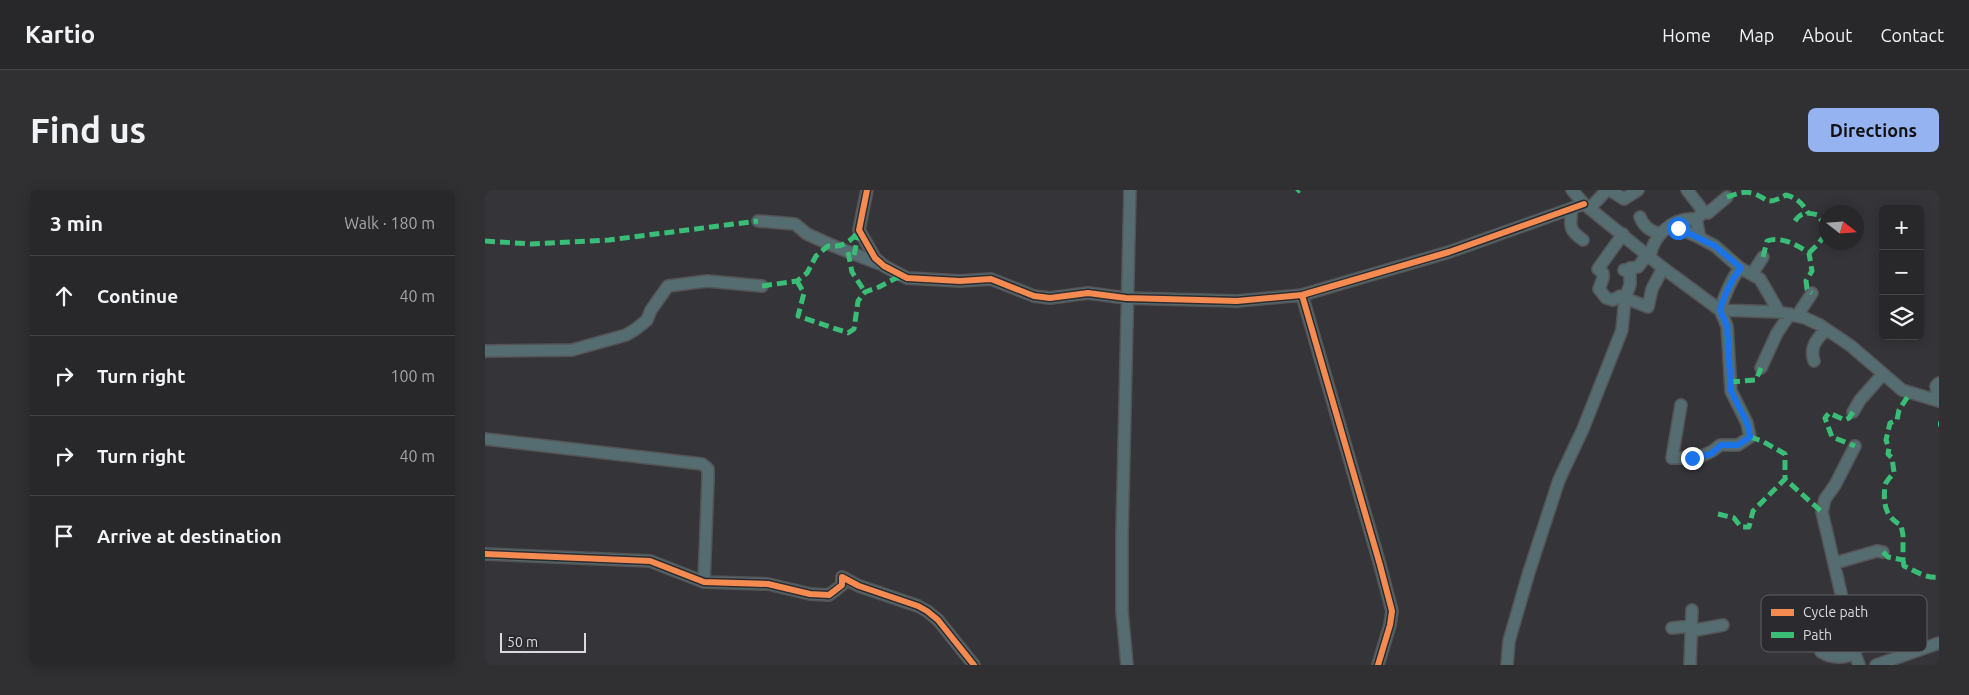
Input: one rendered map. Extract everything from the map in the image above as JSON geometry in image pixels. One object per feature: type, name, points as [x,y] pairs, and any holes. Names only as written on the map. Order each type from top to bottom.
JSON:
[{"type":"street","points":[[867,190],[859,230],[875,258],[883,266]]},
{"type":"street","points":[[1127,665],[1122,611],[1122,546],[1126,298],[1130,190]]},
{"type":"street","points":[[1572,190],[1587,206],[1663,268],[1720,310],[1727,326],[1731,391],[1747,423],[1750,437],[1738,445],[1721,445],[1711,454],[1692,458],[1671,458],[1681,405]]},
{"type":"street","points":[[758,221],[795,224],[807,234],[907,278],[991,279],[1034,296],[1050,298],[1088,293],[1126,298],[1237,301],[1303,295],[1449,252],[1573,208],[1587,206],[1608,190],[1624,200],[1638,190]]},
{"type":"street","points":[[1687,190],[1700,216],[1700,238]]},
{"type":"street","points":[[1510,664],[1509,641],[1559,480],[1592,405],[1621,330],[1625,298],[1631,277],[1630,272],[1625,270],[1638,267],[1649,256],[1654,241],[1670,226],[1687,218],[1708,213],[1727,197]]},
{"type":"street","points":[[1573,208],[1570,226],[1574,234],[1583,240]]},
{"type":"street","points":[[1640,216],[1643,224],[1649,230],[1660,234]]},
{"type":"street","points":[[1670,226],[1715,246],[1741,268],[1760,279],[1779,312]]},
{"type":"street","points":[[1623,234],[1598,269],[1603,273],[1599,289],[1606,298],[1613,300],[1620,296],[1649,307],[1652,289],[1663,268]]},
{"type":"street","points":[[1752,274],[1763,257]]},
{"type":"street","points":[[1720,310],[1725,293],[1733,277],[1741,268]]},
{"type":"street","points":[[485,351],[572,350],[626,335],[647,320],[651,310],[668,286],[707,282],[762,286]]},
{"type":"street","points":[[1761,368],[1777,333],[1812,293]]},
{"type":"street","points":[[1303,295],[1380,565],[1391,611],[1390,625],[1378,665]]},
{"type":"street","points":[[1720,310],[1779,312],[1794,315],[1827,329],[1851,346],[1902,390],[1939,401],[1936,386],[1939,383]]},
{"type":"street","points":[[1814,361],[1811,354],[1815,342],[1827,329]]},
{"type":"street","points":[[1853,412],[1860,400],[1883,374]]},
{"type":"street","points":[[485,439],[702,464],[708,469],[704,582]]},
{"type":"street","points":[[1842,595],[1822,512],[1825,499],[1835,485],[1855,446]]},
{"type":"street","points":[[1835,563],[1877,551],[1883,552]]},
{"type":"street","points":[[485,554],[650,561],[704,582],[768,584],[810,594],[824,595],[829,595],[842,585],[842,577],[859,586],[918,606],[927,612],[938,620],[973,665]]},
{"type":"street","points":[[1690,665],[1692,610]]},
{"type":"street","points":[[1672,628],[1723,625]]},
{"type":"street","points":[[1927,648],[1939,643]]},
{"type":"street","points":[[1821,652],[1823,665]]},
{"type":"street","points":[[1821,652],[1827,656],[1840,658],[1855,654],[1859,665]]},
{"type":"street","points":[[1876,665],[1889,663],[1916,652]]},
{"type":"marked path","points":[[1727,197],[1749,192],[1770,201],[1786,195],[1799,201],[1808,213]]},
{"type":"marked path","points":[[1795,221],[1805,214],[1811,213],[1819,217]]},
{"type":"marked path","points":[[485,241],[531,244],[609,240],[758,221]]},
{"type":"marked path","points":[[762,286],[797,281],[807,273],[816,256],[828,246],[838,246],[846,243],[859,230]]},
{"type":"marked path","points":[[854,255],[859,232]]},
{"type":"marked path","points":[[1763,257],[1767,241],[1773,240],[1784,240],[1809,253],[1812,271],[1806,281],[1807,289],[1812,293]]},
{"type":"marked path","points":[[1809,253],[1819,243]]},
{"type":"marked path","points":[[848,252],[852,272],[865,292]]},
{"type":"marked path","points":[[797,281],[804,293],[798,316],[848,333],[854,329],[858,301],[865,292],[896,278],[905,278]]},
{"type":"marked path","points":[[1730,382],[1756,380],[1761,368]]},
{"type":"marked path","points":[[1883,552],[1888,557],[1903,560],[1901,525],[1891,518],[1885,504],[1885,484],[1894,472],[1886,440],[1890,423],[1897,420],[1899,410],[1910,393]]},
{"type":"marked path","points":[[1853,412],[1845,420],[1829,413],[1825,418],[1832,437],[1855,446]]},
{"type":"marked path","points":[[1750,437],[1762,441],[1785,454],[1785,479]]},
{"type":"marked path","points":[[1718,514],[1734,518],[1741,527],[1749,527],[1753,511],[1785,479],[1822,512]]},
{"type":"marked path","points":[[1903,560],[1904,566],[1926,576],[1939,577]]},
{"type":"cycle path","points":[[867,190],[859,230],[875,258],[884,266],[907,278],[960,281],[991,279],[1034,296],[1050,298],[1088,293],[1126,298],[1237,301],[1302,295]]},
{"type":"cycle path","points":[[1378,665],[1390,625],[1392,611],[1302,295],[1449,252],[1584,204]]},
{"type":"cycle path","points":[[485,554],[650,561],[704,582],[768,584],[810,594],[829,595],[842,585],[842,577],[859,586],[918,606],[927,611],[938,620],[974,665]]},
{"type":"route","points":[[1678,228],[1715,246],[1741,268],[1733,277],[1725,293],[1720,310],[1727,326],[1731,391],[1747,423],[1750,437],[1738,445],[1721,445],[1711,454],[1692,458]]}]
